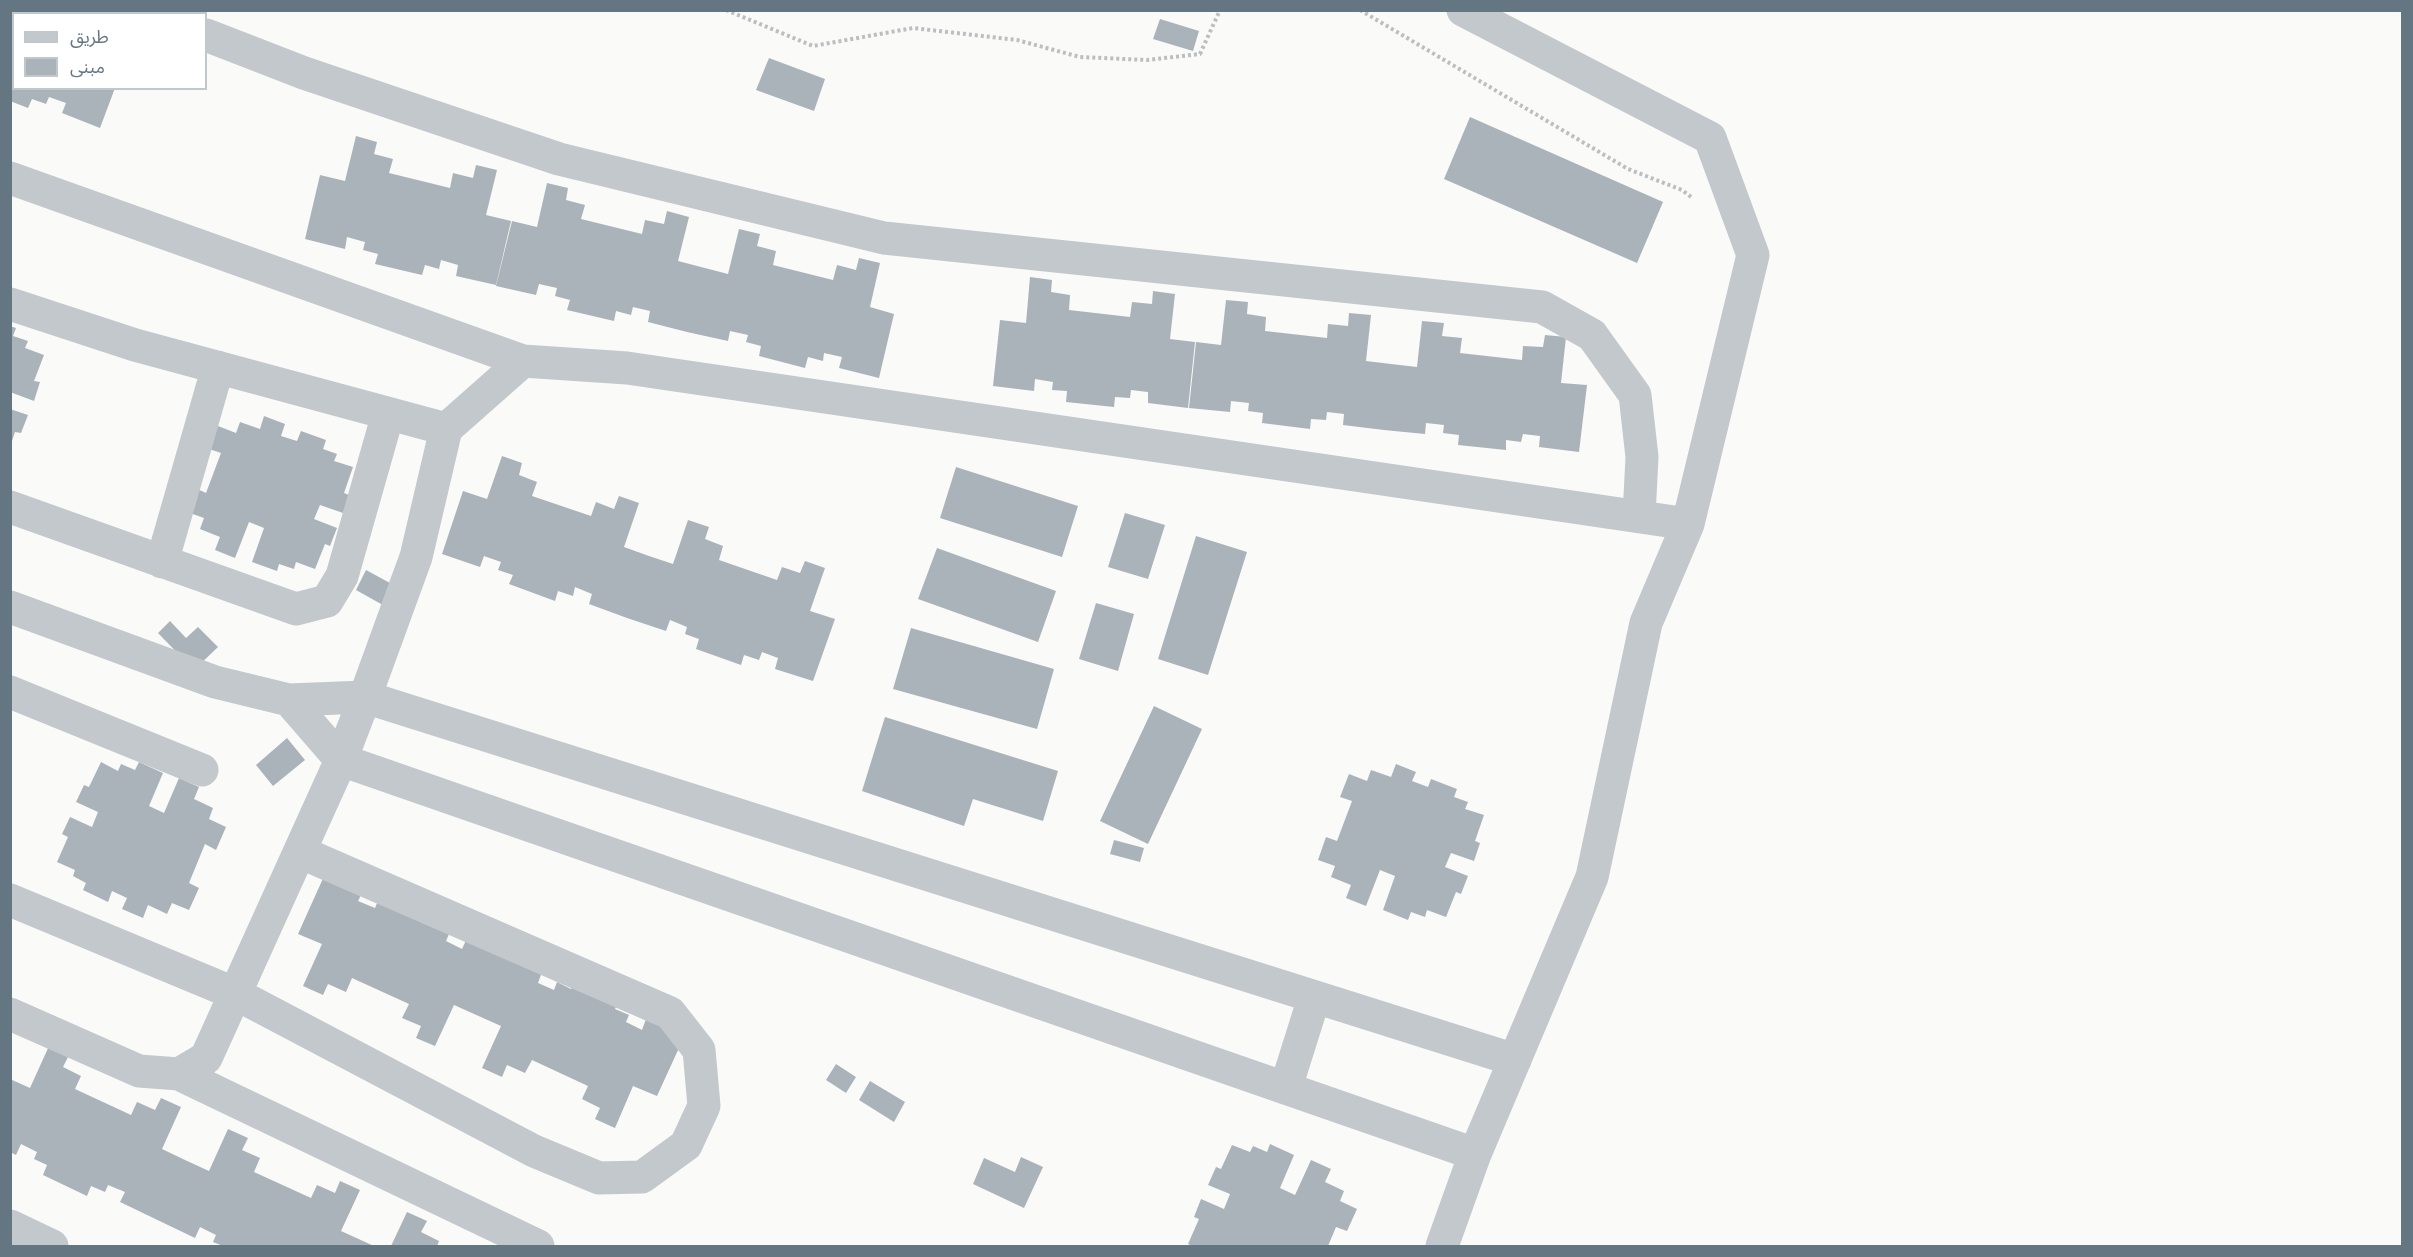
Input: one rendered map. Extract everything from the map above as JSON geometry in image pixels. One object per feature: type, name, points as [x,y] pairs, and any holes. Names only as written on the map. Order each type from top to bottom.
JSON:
[{"type":"street","points":[[1442,1246],[1475,1154],[1592,877],[1646,623],[1688,524],[1753,255],[1710,138],[1463,10]]},
{"type":"street","points":[[207,35],[304,73],[559,159],[884,238],[1542,307],[1592,335],[1635,395],[1642,457],[1639,516]]},
{"type":"street","points":[[10,178],[523,362],[627,368],[1688,524]]},
{"type":"street","points":[[10,304],[135,345],[446,429]]},
{"type":"street","points":[[180,1074],[206,1058],[340,760],[416,557],[446,429],[523,362]]},
{"type":"street","points":[[162,562],[218,367]]},
{"type":"street","points":[[10,507],[296,609],[327,601],[342,576],[388,414]]},
{"type":"street","points":[[10,607],[215,682],[288,700],[365,698],[1314,998],[1515,1059]]},
{"type":"street","points":[[10,692],[201,770]]},
{"type":"street","points":[[288,700],[340,760],[1475,1154]]},
{"type":"street","points":[[10,900],[236,994],[534,1150],[599,1178],[642,1177],[686,1144],[704,1106],[699,1050],[670,1013],[300,852]]},
{"type":"street","points":[[1286,1087],[1314,998]]},
{"type":"street","points":[[10,1014],[139,1071],[180,1074],[538,1246]]},
{"type":"street","points":[[10,1226],[52,1246]]},
{"type":"path","points":[[726,10],[813,46],[913,28],[1017,40],[1080,57],[1147,60],[1200,54],[1220,10]]},
{"type":"path","points":[[1360,10],[1628,170],[1682,190],[1698,204]]},
{"type":"building","points":[[10,10],[33,12],[12,12],[12,90],[114,90],[100,128],[62,113],[66,103],[49,97],[46,104],[32,99],[28,108],[10,101]]},
{"type":"building","points":[[105,10],[110,12],[94,12]]},
{"type":"building","points":[[1160,19],[1199,31],[1193,51],[1153,39]]},
{"type":"building","points":[[769,58],[825,79],[814,111],[756,90]]},
{"type":"building","points":[[1470,117],[1663,202],[1637,263],[1444,179]]},
{"type":"building","points":[[356,136],[377,142],[374,154],[393,159],[389,173],[450,188],[453,173],[473,178],[476,165],[497,170],[486,215],[511,221],[496,285],[456,276],[458,265],[441,260],[439,269],[425,265],[422,275],[375,264],[378,254],[363,250],[365,242],[347,237],[345,249],[305,239],[320,175],[345,181]]},
{"type":"building","points":[[547,183],[568,188],[566,200],[585,205],[581,219],[642,234],[645,220],[664,224],[667,211],[689,217],[678,261],[728,274],[739,229],[760,234],[757,246],[776,251],[773,265],[833,280],[837,265],[856,270],[859,258],[880,263],[870,307],[894,314],[879,378],[839,368],[842,357],[824,353],[823,361],[808,357],[805,368],[759,356],[761,346],[746,342],[748,335],[730,331],[728,341],[687,332],[648,322],[650,311],[633,307],[631,315],[616,311],[614,321],[567,310],[570,300],[555,296],[557,288],[539,284],[536,295],[496,286],[512,221],[537,227]]},
{"type":"building","points":[[1030,277],[1052,280],[1051,292],[1070,295],[1069,310],[1130,317],[1132,302],[1152,304],[1153,291],[1175,294],[1170,339],[1195,342],[1188,408],[1148,403],[1148,392],[1131,390],[1130,398],[1115,397],[1114,407],[1066,402],[1067,391],[1052,390],[1053,382],[1035,379],[1034,391],[993,386],[1000,320],[1026,323]]},
{"type":"building","points":[[1226,300],[1248,302],[1247,314],[1266,317],[1265,331],[1327,338],[1328,324],[1348,326],[1349,313],[1371,315],[1366,361],[1417,367],[1422,321],[1444,323],[1442,336],[1462,338],[1460,353],[1522,360],[1523,346],[1543,347],[1545,335],[1566,337],[1561,383],[1587,385],[1579,452],[1539,447],[1540,436],[1523,434],[1521,442],[1506,440],[1506,450],[1458,445],[1459,435],[1443,433],[1444,425],[1426,423],[1425,434],[1384,430],[1343,425],[1344,414],[1327,412],[1326,420],[1311,419],[1310,429],[1262,423],[1263,413],[1248,411],[1249,403],[1231,401],[1230,412],[1189,408],[1196,342],[1221,345]]},
{"type":"building","points":[[10,326],[16,328],[13,336],[28,341],[25,348],[44,355],[34,381],[40,382],[34,401],[10,392]]},
{"type":"building","points":[[10,409],[28,415],[21,433],[15,432],[11,444]]},
{"type":"building","points":[[264,416],[285,424],[281,436],[297,441],[301,431],[326,440],[323,449],[337,454],[334,461],[353,467],[344,493],[349,495],[343,513],[320,505],[314,519],[337,528],[330,546],[325,544],[315,569],[296,562],[294,569],[279,564],[277,571],[252,562],[264,528],[249,522],[235,558],[215,550],[220,537],[200,529],[204,518],[187,512],[195,488],[206,493],[221,453],[209,449],[218,426],[236,433],[240,422],[260,429]]},
{"type":"building","points":[[502,456],[522,463],[519,475],[537,482],[532,496],[591,516],[596,502],[614,509],[619,496],[639,503],[624,547],[649,556],[673,564],[688,520],[709,527],[705,539],[723,546],[719,560],[777,580],[782,567],[800,573],[805,561],[825,568],[810,611],[835,619],[813,681],[775,669],[778,658],[762,652],[759,660],[744,655],[741,665],[696,649],[699,639],[685,634],[687,627],[670,620],[666,631],[627,618],[589,604],[592,594],[575,587],[573,596],[558,591],[555,601],[509,584],[513,575],[498,570],[501,562],[484,556],[480,567],[442,554],[463,491],[487,499]]},
{"type":"building","points":[[956,467],[1078,506],[1062,557],[940,518]]},
{"type":"building","points":[[1125,513],[1165,525],[1148,579],[1108,567]]},
{"type":"building","points":[[1196,536],[1247,552],[1208,675],[1158,659]]},
{"type":"building","points":[[937,548],[1056,591],[1038,642],[918,599]]},
{"type":"building","points":[[366,570],[401,589],[390,609],[356,590]]},
{"type":"building","points":[[1096,603],[1134,614],[1118,671],[1079,659]]},
{"type":"building","points":[[170,621],[186,638],[198,627],[218,647],[194,670],[158,633]]},
{"type":"building","points":[[911,628],[1054,669],[1037,729],[893,689]]},
{"type":"building","points":[[1154,706],[1202,729],[1148,844],[1100,821]]},
{"type":"building","points":[[885,717],[1058,771],[1043,821],[973,799],[964,826],[862,791]]},
{"type":"building","points":[[287,738],[305,760],[273,786],[256,765]]},
{"type":"building","points":[[101,762],[118,771],[121,764],[135,770],[139,762],[163,773],[149,806],[164,813],[179,778],[199,787],[194,799],[213,808],[209,819],[226,827],[216,850],[205,844],[189,883],[199,888],[189,910],[172,903],[167,914],[148,905],[143,918],[122,909],[127,898],[112,891],[108,902],[83,890],[86,883],[73,876],[75,870],[57,862],[68,837],[62,834],[70,817],[92,827],[98,812],[76,802],[84,785],[89,787]]},
{"type":"building","points":[[1396,764],[1416,772],[1412,781],[1428,787],[1431,779],[1457,789],[1454,797],[1468,802],[1465,809],[1484,815],[1475,841],[1480,843],[1474,861],[1451,853],[1445,867],[1468,876],[1461,894],[1456,892],[1446,917],[1427,910],[1425,917],[1411,912],[1408,920],[1383,910],[1395,876],[1380,870],[1366,906],[1346,898],[1351,885],[1331,877],[1335,866],[1318,860],[1326,837],[1337,841],[1352,801],[1340,797],[1349,774],[1367,781],[1371,770],[1391,777]]},
{"type":"building","points":[[1114,840],[1144,848],[1140,862],[1110,854]]},
{"type":"building","points":[[325,874],[363,891],[358,901],[375,908],[378,901],[449,934],[446,941],[462,949],[467,938],[542,972],[538,983],[554,990],[557,982],[571,989],[576,979],[619,999],[615,1009],[629,1015],[626,1022],[642,1030],[646,1019],[684,1037],[657,1096],[633,1086],[615,1128],[595,1119],[600,1108],[582,1099],[588,1086],[532,1060],[525,1073],[507,1065],[502,1077],[482,1068],[501,1026],[454,1005],[435,1046],[416,1038],[421,1026],[402,1018],[409,1004],[352,978],[346,992],[328,984],[323,995],[303,986],[322,944],[298,934]]},
{"type":"building","points":[[49,1046],[69,1055],[63,1067],[81,1076],[75,1089],[131,1115],[137,1102],[155,1110],[161,1098],[181,1107],[162,1149],[185,1160],[209,1171],[228,1129],[248,1138],[242,1150],[260,1158],[254,1172],[311,1198],[317,1185],[335,1193],[340,1181],[360,1190],[341,1231],[374,1246],[223,1246],[213,1242],[216,1235],[200,1227],[195,1238],[120,1202],[125,1192],[108,1185],[105,1192],[91,1186],[87,1196],[43,1175],[47,1165],[34,1159],[37,1152],[21,1144],[16,1155],[10,1152],[10,1079],[30,1088]]},
{"type":"building","points":[[836,1064],[856,1077],[846,1093],[826,1080]]},
{"type":"building","points":[[870,1081],[905,1102],[894,1122],[859,1100]]},
{"type":"building","points":[[1270,1144],[1294,1155],[1280,1188],[1295,1195],[1311,1160],[1331,1169],[1325,1182],[1344,1191],[1340,1201],[1357,1209],[1347,1231],[1336,1227],[1328,1246],[1193,1246],[1188,1244],[1199,1219],[1194,1217],[1201,1199],[1224,1209],[1230,1194],[1208,1185],[1216,1167],[1221,1169],[1232,1145],[1250,1152],[1253,1146],[1267,1152]]},
{"type":"building","points":[[1021,1157],[1043,1167],[1024,1208],[973,1184],[984,1158],[1015,1172]]},
{"type":"building","points":[[407,1212],[427,1221],[421,1232],[439,1241],[437,1246],[391,1246]]}]
